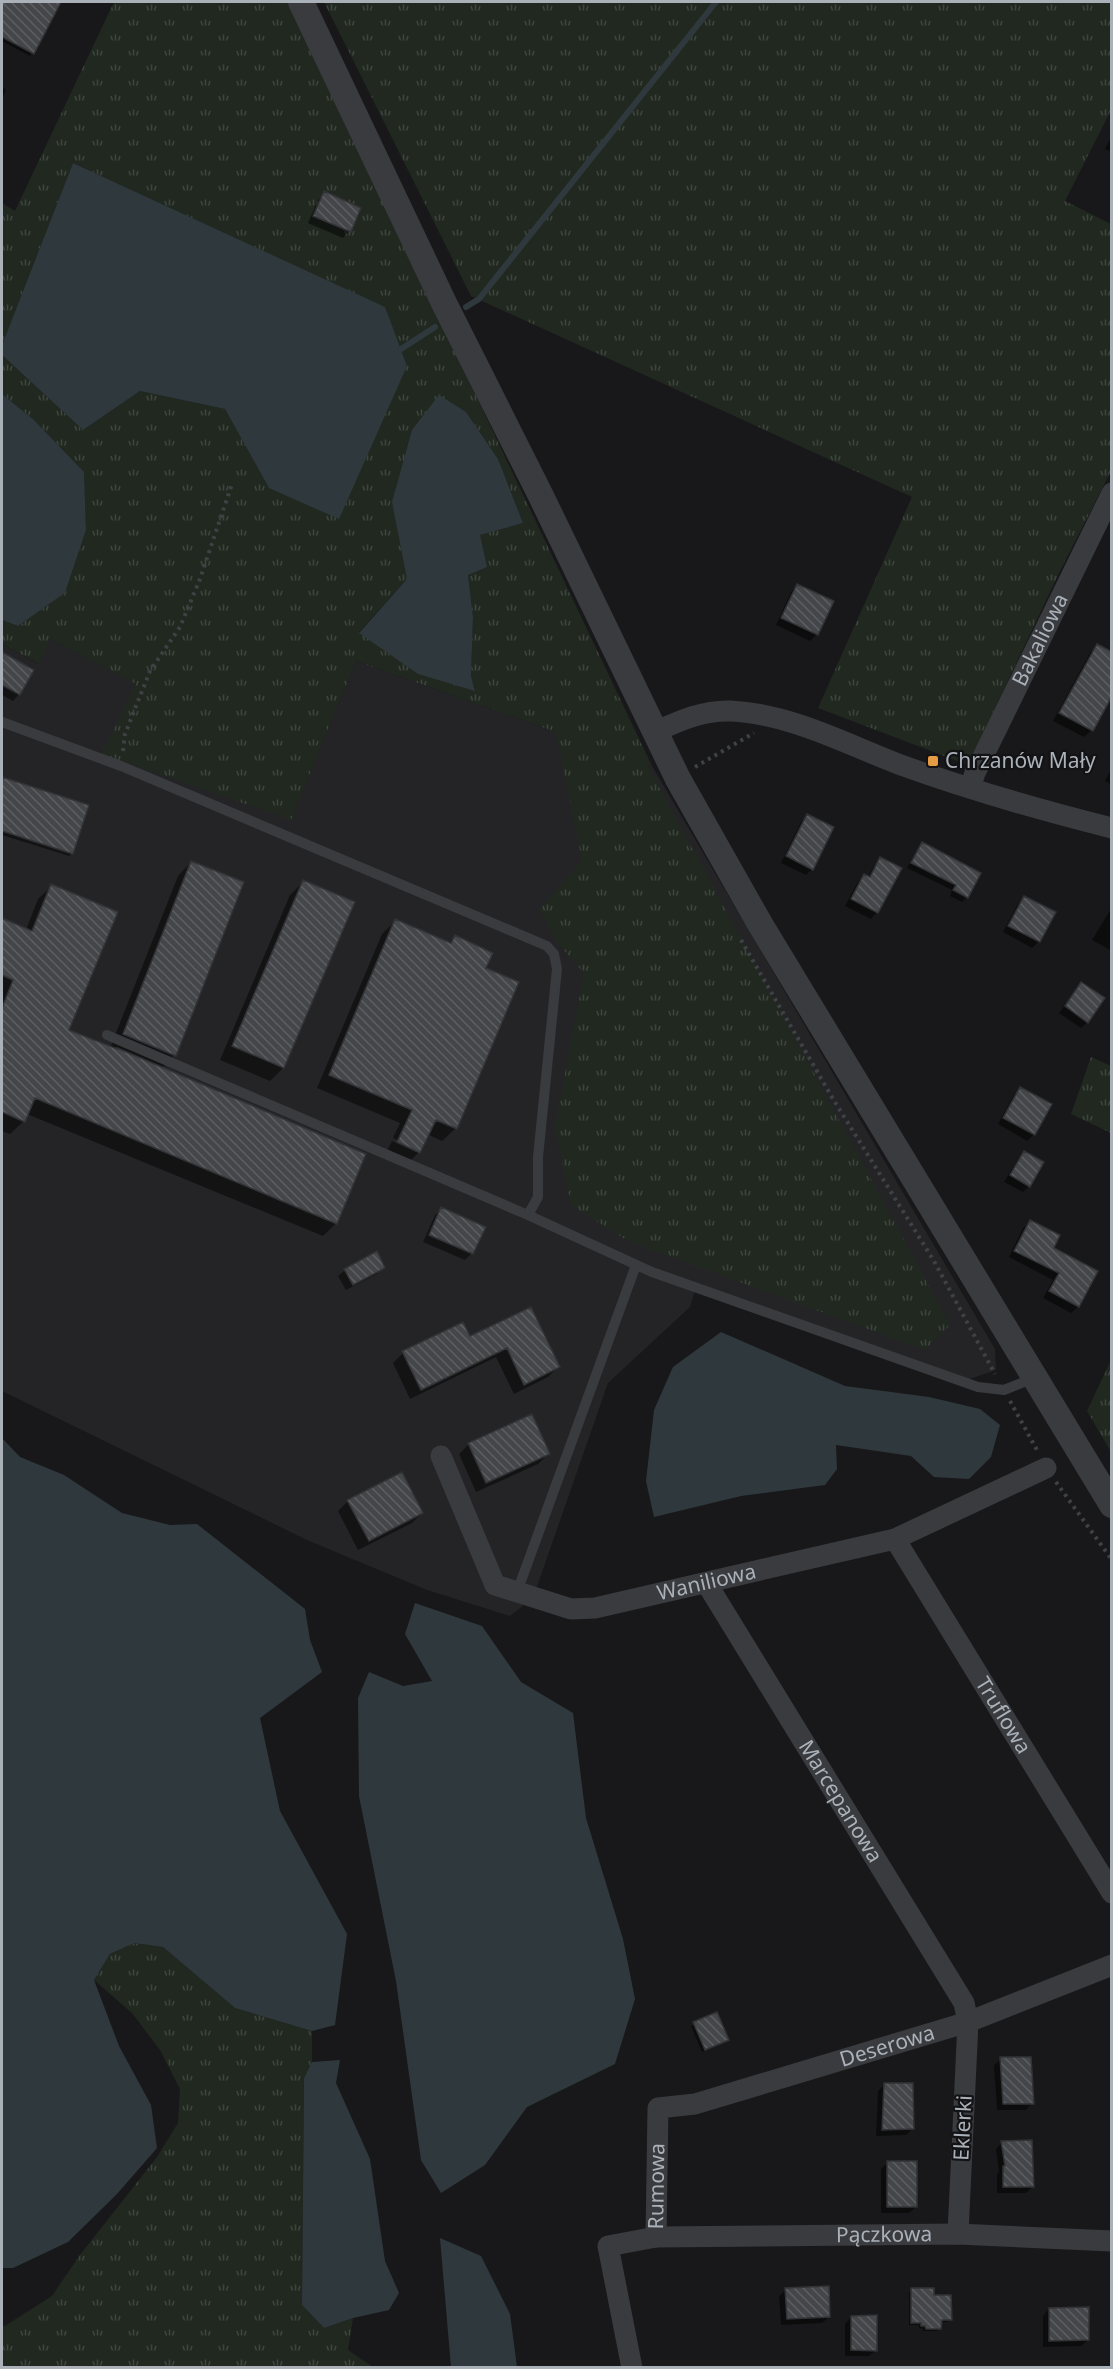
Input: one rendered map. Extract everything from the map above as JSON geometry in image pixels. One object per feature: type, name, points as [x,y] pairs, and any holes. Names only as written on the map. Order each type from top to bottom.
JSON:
[{"type":"street","points":[[301,2],[444,303],[657,731],[678,779],[760,924],[1112,1505]]},
{"type":"street","name":"Bakaliowa","points":[[970,788],[975,773],[1112,493]]},
{"type":"street","points":[[657,731],[692,716],[729,711],[763,715],[796,723],[902,765],[1024,806],[1112,828]]},
{"type":"street","name":"Waniliowa","points":[[441,1456],[495,1585],[571,1610],[595,1608],[707,1584],[895,1539],[1046,1468]]},
{"type":"street","name":"Truflowa","points":[[895,1539],[1112,1893]]},
{"type":"street","name":"Marcepanowa","points":[[707,1584],[964,2003],[968,2022]]},
{"type":"street","name":"Deserowa","points":[[658,2108],[695,2104],[968,2022],[1112,1965]]},
{"type":"street","name":"Eklerki","points":[[958,2234],[968,2022]]},
{"type":"street","name":"Rumowa","points":[[632,2367],[608,2246],[656,2237],[658,2108]]},
{"type":"street","name":"Pączkowa","points":[[656,2237],[958,2234],[1112,2241]]},
{"type":"lane","points":[[2,722],[121,766],[547,946],[554,954],[557,969],[538,1157],[538,1197],[528,1215]]},
{"type":"lane","points":[[107,1035],[528,1215],[636,1265],[978,1388],[1004,1390],[1034,1378]]},
{"type":"lane","points":[[517,1592],[636,1265]]},
{"type":"path","points":[[121,766],[125,734],[150,671],[180,627],[200,579],[232,484]]},
{"type":"path","points":[[689,771],[757,732],[763,715]]},
{"type":"path","points":[[737,933],[833,1099],[934,1260],[1046,1468],[1112,1560]]},
{"type":"shaded area","points":[[73,163],[385,307],[407,366],[339,519],[269,488],[225,409],[140,391],[83,430],[2,355],[2,345]]},
{"type":"shaded area","points":[[2,394],[34,420],[84,472],[86,530],[65,593],[18,626],[2,620]]},
{"type":"shaded area","points":[[439,395],[466,412],[498,459],[523,523],[480,535],[487,567],[468,575],[473,617],[471,676],[475,691],[418,674],[359,633],[407,579],[392,502],[412,430]]},
{"type":"shaded area","points":[[50,639],[137,684],[103,754],[291,819],[356,661],[652,766],[995,1349],[996,1370],[958,1383],[697,1283],[690,1307],[608,1383],[533,1598],[510,1616],[427,1590],[307,1540],[2,1391],[2,644],[38,664]]},
{"type":"shaded area","points":[[721,1332],[845,1386],[929,1397],[980,1409],[1000,1425],[991,1457],[969,1479],[934,1477],[911,1456],[836,1445],[837,1469],[825,1485],[741,1496],[654,1517],[646,1481],[654,1410],[673,1367]]},
{"type":"shaded area","points":[[2,1438],[20,1457],[64,1475],[122,1513],[170,1525],[197,1524],[305,1609],[310,1640],[322,1672],[260,1718],[280,1811],[347,1934],[335,2025],[312,2031],[235,2008],[163,1947],[134,1943],[110,1954],[94,1980],[119,2046],[151,2105],[157,2148],[117,2194],[68,2242],[13,2268],[2,2268]]},
{"type":"shaded area","points":[[415,1603],[482,1626],[521,1682],[573,1713],[586,1818],[623,1939],[635,1999],[615,2064],[527,2107],[485,2165],[441,2193],[421,2160],[396,1981],[359,1796],[358,1698],[369,1672],[403,1686],[432,1681],[405,1634]]},
{"type":"shaded area","points":[[340,2060],[336,2083],[370,2159],[385,2261],[399,2293],[389,2310],[353,2318],[324,2328],[302,2305],[304,2078],[312,2062]]},
{"type":"shaded area","points":[[440,2238],[481,2256],[510,2314],[517,2367],[451,2367]]},
{"type":"green space","points":[[114,2],[289,2],[652,766],[647,765],[950,1325],[925,1350],[628,1241],[571,1205],[555,1127],[584,973],[557,942],[539,910],[582,860],[556,732],[356,661],[291,820],[102,754],[136,684],[50,639],[39,664],[2,644],[2,620],[18,626],[65,593],[86,530],[84,472],[34,420],[2,394],[2,355],[83,430],[140,391],[225,409],[269,488],[407,366],[384,307],[73,163],[2,345],[2,203],[15,211]],"holes":[[[466,412],[498,459],[523,523],[479,535],[468,575],[473,617],[471,676],[475,690],[359,632],[407,579]]]},
{"type":"green space","points":[[324,2],[1111,2],[1111,110],[1065,201],[1111,224],[1111,471],[1060,571],[968,765],[818,708],[912,497],[471,296]]},
{"type":"green space","points":[[1091,1057],[1111,1066],[1111,1133],[1071,1114]]},
{"type":"green space","points":[[1111,1360],[1111,1452],[1087,1411]]},
{"type":"green space","points":[[134,1943],[163,1947],[235,2008],[312,2031],[312,2062],[304,2078],[302,2305],[324,2328],[353,2318],[348,2350],[373,2367],[2,2368],[2,2326],[52,2296],[80,2255],[157,2157],[178,2123],[180,2089],[160,2050],[132,2013],[94,1980],[110,1954]]},
{"type":"building","points":[[2,2],[61,2],[34,54],[2,37]]},
{"type":"building","points":[[324,191],[361,208],[351,232],[313,216]]},
{"type":"building","points":[[797,584],[834,601],[818,635],[781,618]]},
{"type":"building","points":[[1097,644],[1112,652],[1112,696],[1093,731],[1059,713]]},
{"type":"building","points":[[2,652],[34,670],[20,695],[2,685]]},
{"type":"building","points":[[2,777],[89,805],[73,854],[2,831]]},
{"type":"building","points":[[807,814],[834,827],[813,870],[786,856]]},
{"type":"building","points":[[922,842],[981,873],[968,898],[953,890],[956,885],[911,863]]},
{"type":"building","points":[[880,857],[902,868],[878,913],[851,899],[864,874],[870,877]]},
{"type":"building","points":[[191,861],[244,882],[176,1056],[123,1034]]},
{"type":"building","points":[[303,880],[355,902],[284,1068],[232,1046]]},
{"type":"building","points":[[51,884],[118,912],[69,1030],[117,1048],[366,1154],[337,1224],[35,1098],[25,1122],[2,1112],[2,1008],[13,980],[2,975],[2,918],[32,931]]},
{"type":"building","points":[[1024,896],[1056,912],[1040,942],[1008,926]]},
{"type":"building","points":[[395,919],[451,943],[455,935],[493,953],[486,968],[519,982],[457,1129],[436,1120],[420,1153],[397,1142],[412,1110],[329,1075]]},
{"type":"building","points":[[1081,982],[1105,998],[1088,1023],[1065,1006]]},
{"type":"building","points":[[1020,1087],[1052,1104],[1035,1135],[1003,1118]]},
{"type":"building","points":[[1024,1151],[1044,1162],[1030,1187],[1010,1175]]},
{"type":"building","points":[[441,1207],[486,1227],[473,1254],[429,1235]]},
{"type":"building","points":[[1030,1220],[1060,1235],[1054,1248],[1098,1271],[1079,1307],[1049,1291],[1059,1273],[1014,1251]]},
{"type":"building","points":[[377,1251],[385,1268],[353,1285],[344,1269]]},
{"type":"building","points":[[531,1307],[560,1367],[524,1385],[507,1348],[421,1390],[402,1351],[463,1322],[470,1336]]},
{"type":"building","points":[[532,1414],[550,1454],[486,1483],[468,1443]]},
{"type":"building","points":[[402,1472],[423,1513],[369,1541],[347,1500]]},
{"type":"building","points":[[717,2012],[729,2040],[705,2050],[693,2022]]},
{"type":"building","points":[[1000,2057],[1031,2057],[1034,2104],[1003,2104]]},
{"type":"building","points":[[884,2083],[913,2083],[914,2129],[882,2130]]},
{"type":"building","points":[[1032,2140],[1034,2187],[1003,2187],[1003,2166],[1005,2166],[1001,2141]]},
{"type":"building","points":[[887,2161],[917,2161],[917,2207],[887,2207]]},
{"type":"building","points":[[829,2286],[830,2317],[787,2319],[785,2288]]},
{"type":"building","points":[[911,2288],[934,2288],[934,2295],[951,2295],[952,2320],[942,2320],[941,2329],[926,2329],[925,2326],[921,2326],[921,2323],[911,2323]]},
{"type":"building","points":[[1089,2307],[1089,2340],[1049,2341],[1049,2308]]},
{"type":"building","points":[[877,2315],[877,2351],[851,2350],[851,2316]]},
{"type":"waterway","points":[[466,307],[479,299],[716,2]]},
{"type":"waterway","points":[[401,349],[435,327]]},
{"type":"place","name":"Chrzanów Mały","points":[[933,761]]}]
